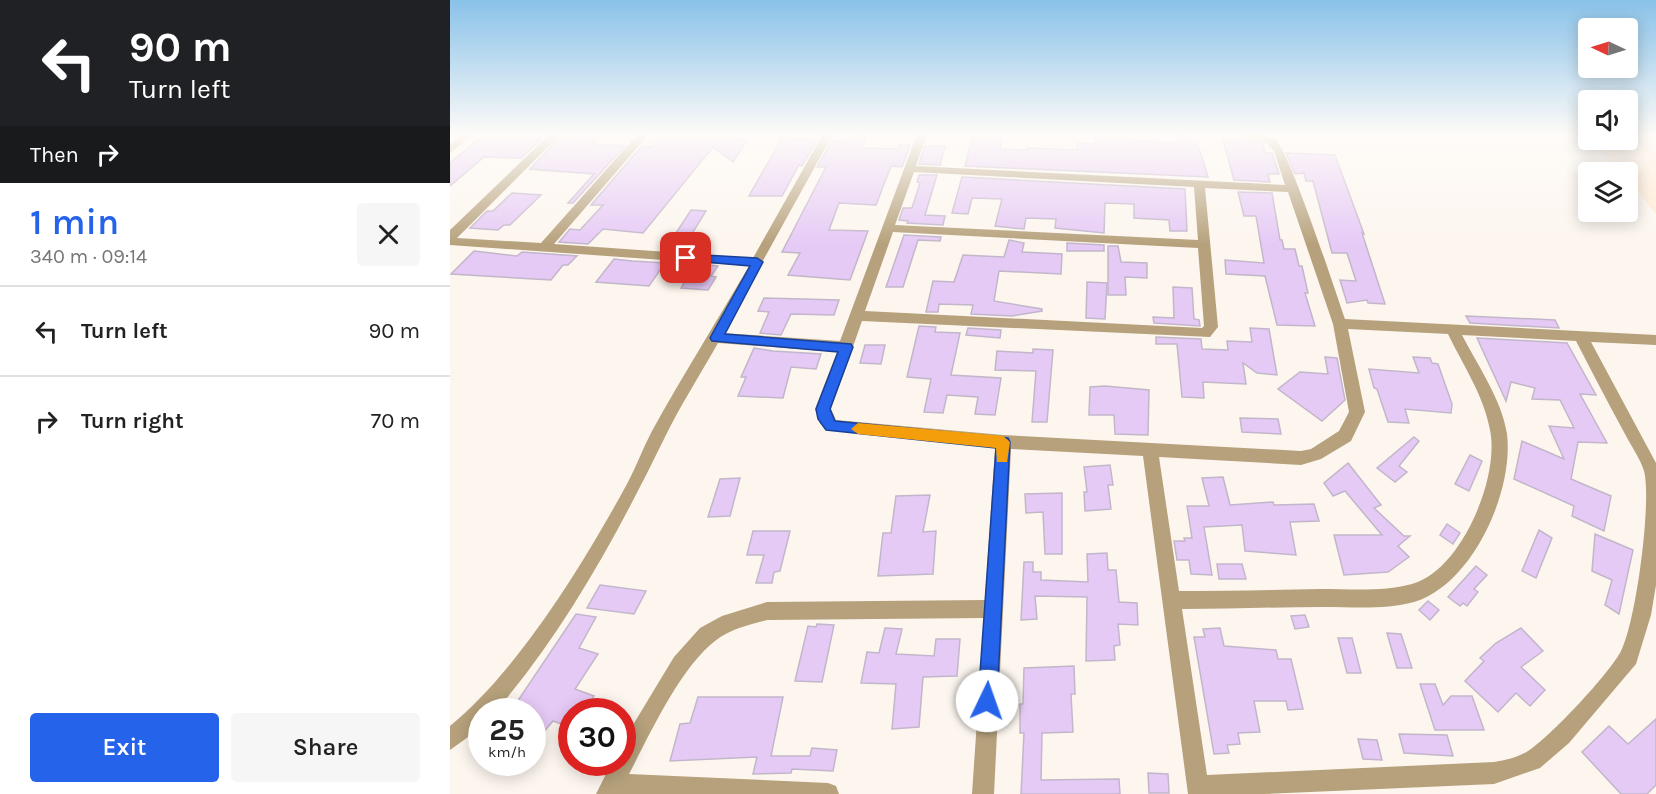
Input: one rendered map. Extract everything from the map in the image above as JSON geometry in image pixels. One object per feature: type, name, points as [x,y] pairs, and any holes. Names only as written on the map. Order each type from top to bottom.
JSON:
[{"type":"street","points":[[450,239],[519,171]]},
{"type":"street","points":[[544,249],[612,171]]},
{"type":"street","points":[[495,698],[514,677],[545,633],[615,523],[647,462],[657,437],[716,338],[807,171]]},
{"type":"street","points":[[909,171],[823,409],[825,419],[831,426],[1003,442],[1150,448],[1302,458],[1315,454],[1345,436],[1357,412],[1340,324],[1294,189],[1286,171]]},
{"type":"street","points":[[950,171],[1294,189]]},
{"type":"street","points":[[858,316],[1205,333],[1211,327],[1199,184]]},
{"type":"street","points":[[887,228],[1203,244]]},
{"type":"street","points":[[450,239],[544,249],[757,262]]},
{"type":"street","points":[[1340,324],[1656,340]]},
{"type":"street","points":[[1173,600],[1360,598],[1416,593],[1448,574],[1478,529],[1494,481],[1500,449],[1499,433],[1494,417],[1453,331]]},
{"type":"street","points":[[1150,448],[1199,790],[1494,773],[1522,767],[1546,752],[1629,658],[1643,608],[1655,494],[1652,471],[1581,337]]},
{"type":"street","points":[[716,338],[846,347]]},
{"type":"street","points":[[983,794],[1003,442]]},
{"type":"street","points":[[828,794],[610,789],[684,662],[706,635],[736,617],[766,611],[992,609]]},
{"type":"street","points":[[450,739],[468,724]]},
{"type":"shaded area","points":[[1638,171],[1656,171],[1656,214],[1638,192]]},
{"type":"building","points":[[450,171],[468,171],[450,186]]},
{"type":"building","points":[[556,171],[602,171],[573,203],[568,203],[594,174]]},
{"type":"building","points":[[620,171],[693,171],[643,233],[603,229],[588,244],[559,242],[570,229],[580,230],[603,205],[591,205]]},
{"type":"building","points":[[763,171],[796,171],[782,196],[749,196]]},
{"type":"building","points":[[824,171],[889,171],[876,205],[839,203],[829,230],[868,231],[850,280],[788,275],[800,253],[782,252]]},
{"type":"building","points":[[1077,171],[1206,171],[1208,177]]},
{"type":"building","points":[[1232,171],[1278,171],[1279,174],[1268,174],[1270,182],[1234,180]]},
{"type":"building","points":[[1294,171],[1341,171],[1364,234],[1362,233],[1385,304],[1368,303],[1367,300],[1347,303],[1340,280],[1356,281],[1347,253],[1332,253],[1313,181],[1306,181],[1304,173],[1295,174]]},
{"type":"building","points":[[919,175],[937,175],[925,215],[945,216],[943,225],[907,223],[908,221],[899,220],[903,208],[912,208],[920,183],[917,182]]},
{"type":"building","points":[[962,177],[1185,189],[1187,231],[1170,231],[1169,220],[1134,218],[1134,204],[1105,203],[1104,233],[1055,228],[1056,219],[1026,218],[1024,229],[995,226],[1002,199],[972,198],[968,214],[952,213]]},
{"type":"building","points":[[1238,192],[1272,193],[1280,240],[1282,240],[1284,249],[1295,249],[1299,266],[1302,266],[1308,293],[1305,293],[1315,326],[1277,325],[1265,276],[1226,274],[1225,260],[1264,263],[1256,216],[1244,216]]},
{"type":"building","points":[[512,193],[541,195],[510,225],[504,225],[498,230],[470,228],[487,211],[493,211]]},
{"type":"building","points":[[691,210],[706,211],[690,237],[674,236]]},
{"type":"building","points":[[904,235],[941,237],[940,241],[918,240],[903,287],[886,287]]},
{"type":"building","points":[[1009,240],[1024,243],[1022,252],[1062,254],[1061,274],[999,271],[994,301],[1042,309],[1042,311],[1012,316],[971,314],[973,305],[939,304],[938,312],[926,312],[933,281],[954,282],[963,255],[1004,257]]},
{"type":"building","points":[[1067,243],[1104,245],[1104,251],[1067,251]]},
{"type":"building","points":[[1108,246],[1118,246],[1121,262],[1147,263],[1147,278],[1125,277],[1126,295],[1108,295]]},
{"type":"building","points":[[474,251],[517,256],[522,252],[577,256],[568,265],[563,265],[551,280],[451,274]]},
{"type":"building","points":[[614,259],[665,263],[649,286],[596,282]]},
{"type":"building","points":[[695,264],[718,266],[711,276],[716,277],[708,290],[681,288]]},
{"type":"building","points":[[1087,282],[1107,283],[1105,319],[1086,318]]},
{"type":"building","points":[[1173,287],[1192,288],[1194,319],[1199,320],[1200,326],[1154,323],[1153,317],[1174,318]]},
{"type":"building","points":[[764,298],[839,300],[834,315],[791,314],[781,335],[760,333],[769,312],[758,311]]},
{"type":"building","points":[[1466,316],[1555,320],[1559,328],[1470,323]]},
{"type":"building","points":[[919,326],[936,327],[935,332],[960,333],[951,375],[1001,378],[995,415],[975,414],[978,397],[947,395],[943,413],[924,412],[931,379],[907,377]]},
{"type":"building","points":[[968,328],[1001,330],[1000,338],[966,335]]},
{"type":"building","points":[[1250,328],[1269,329],[1277,375],[1257,373],[1243,363],[1246,384],[1203,382],[1204,398],[1182,397],[1177,344],[1156,344],[1156,337],[1201,339],[1202,349],[1228,350],[1227,341],[1252,342]]},
{"type":"building","points":[[1477,338],[1567,343],[1596,395],[1580,394],[1607,443],[1578,442],[1571,479],[1611,496],[1604,531],[1572,516],[1574,506],[1514,479],[1522,441],[1564,459],[1549,426],[1574,428],[1560,400],[1532,399],[1535,388],[1511,382],[1506,401]]},
{"type":"building","points":[[865,345],[885,345],[881,364],[860,363]]},
{"type":"building","points":[[754,348],[821,354],[816,369],[791,367],[783,398],[738,396],[746,377],[741,377]]},
{"type":"building","points":[[1033,349],[1053,350],[1047,422],[1032,422],[1036,371],[995,370],[997,351],[1033,353]]},
{"type":"building","points":[[1325,357],[1337,358],[1345,400],[1322,421],[1278,389],[1300,372],[1328,374]]},
{"type":"building","points":[[1413,357],[1430,358],[1432,363],[1438,364],[1452,404],[1451,413],[1405,409],[1409,423],[1388,422],[1369,369],[1419,373]]},
{"type":"building","points":[[1090,387],[1149,390],[1148,435],[1115,434],[1114,415],[1089,415]]},
{"type":"building","points":[[1240,418],[1278,419],[1281,434],[1242,432]]},
{"type":"building","points":[[1414,437],[1419,441],[1399,466],[1407,472],[1395,482],[1377,468]]},
{"type":"building","points":[[1470,455],[1482,461],[1469,491],[1455,484]]},
{"type":"building","points":[[1348,463],[1381,505],[1374,508],[1404,536],[1410,536],[1398,546],[1409,557],[1388,572],[1344,575],[1334,535],[1382,535],[1345,491],[1333,496],[1324,483]]},
{"type":"building","points":[[1110,465],[1113,485],[1108,485],[1111,509],[1085,511],[1084,492],[1087,492],[1084,467]]},
{"type":"building","points":[[1223,477],[1230,505],[1273,502],[1274,505],[1314,504],[1319,521],[1290,522],[1296,555],[1245,551],[1242,525],[1204,527],[1212,575],[1191,574],[1189,560],[1177,560],[1174,541],[1185,541],[1184,538],[1192,538],[1187,506],[1209,506],[1202,478]]},
{"type":"building","points":[[740,478],[730,516],[708,517],[720,479]]},
{"type":"building","points":[[1062,493],[1062,554],[1045,554],[1043,512],[1026,513],[1025,494]]},
{"type":"building","points":[[930,495],[923,532],[936,531],[933,574],[878,576],[883,533],[891,533],[896,496]]},
{"type":"building","points":[[1447,524],[1460,533],[1453,544],[1440,535]]},
{"type":"building","points":[[1539,530],[1552,538],[1536,578],[1522,571]]},
{"type":"building","points":[[753,531],[790,531],[780,571],[774,572],[772,583],[756,583],[764,555],[747,555]]},
{"type":"building","points":[[1595,534],[1633,550],[1619,614],[1605,605],[1612,580],[1592,571]]},
{"type":"building","points":[[1107,553],[1108,570],[1116,570],[1119,602],[1137,603],[1138,625],[1118,624],[1120,645],[1114,646],[1115,660],[1086,661],[1087,597],[1035,596],[1037,619],[1021,620],[1024,562],[1033,562],[1033,572],[1041,572],[1041,580],[1088,582],[1087,554]]},
{"type":"building","points":[[1217,564],[1242,564],[1246,579],[1219,579]]},
{"type":"building","points":[[1476,566],[1487,575],[1474,589],[1478,592],[1467,606],[1463,603],[1460,606],[1448,597]]},
{"type":"building","points":[[600,585],[646,591],[634,614],[587,608]]},
{"type":"building","points":[[1428,601],[1439,610],[1430,620],[1419,610]]},
{"type":"building","points":[[576,614],[596,617],[579,648],[598,654],[575,689],[594,696],[593,698],[558,698],[558,723],[553,721],[546,729],[546,698],[520,698]]},
{"type":"building","points":[[1305,615],[1309,627],[1295,629],[1291,616]]},
{"type":"building","points":[[817,624],[834,625],[822,682],[795,681],[808,626],[816,627]]},
{"type":"building","points":[[885,628],[902,629],[896,654],[934,656],[936,639],[960,639],[957,676],[923,677],[919,727],[892,729],[896,684],[861,683],[867,652],[879,653]]},
{"type":"building","points":[[1220,628],[1224,646],[1276,650],[1278,659],[1291,659],[1303,709],[1288,710],[1286,701],[1254,701],[1260,732],[1238,733],[1240,744],[1227,745],[1229,753],[1214,754],[1194,637],[1205,637],[1203,629]]},
{"type":"building","points":[[1521,628],[1543,651],[1521,667],[1545,690],[1530,706],[1516,693],[1498,712],[1465,681],[1484,661],[1480,658],[1496,643]]},
{"type":"building","points":[[1387,633],[1401,634],[1412,668],[1397,668]]},
{"type":"building","points":[[1338,638],[1352,638],[1361,673],[1347,673]]},
{"type":"building","points":[[1074,666],[1075,694],[1071,694],[1073,732],[1042,733],[1041,780],[1119,779],[1120,794],[1021,794],[1024,733],[1020,733],[1020,704],[1023,704],[1024,668]]},
{"type":"building","points":[[1420,684],[1435,684],[1443,705],[1451,696],[1472,696],[1484,730],[1435,730]]},
{"type":"building","points":[[698,697],[783,697],[771,756],[810,756],[812,748],[837,750],[833,771],[792,769],[791,773],[753,774],[757,757],[670,761],[680,724],[690,723]]},
{"type":"building","points":[[1656,719],[1656,785],[1647,794],[1621,794],[1582,752],[1609,726],[1628,744]]},
{"type":"building","points":[[1399,734],[1447,735],[1453,756],[1404,753]]},
{"type":"building","points":[[1358,739],[1377,740],[1382,760],[1363,759]]},
{"type":"building","points":[[1148,773],[1168,774],[1169,793],[1149,793]]},
{"type":"slow traffic","points":[[858,429],[1003,442],[1002,458]]},
{"type":"route","points":[[686,258],[757,262],[716,338],[846,347],[823,409],[825,419],[831,426],[1003,442],[987,701]]}]
